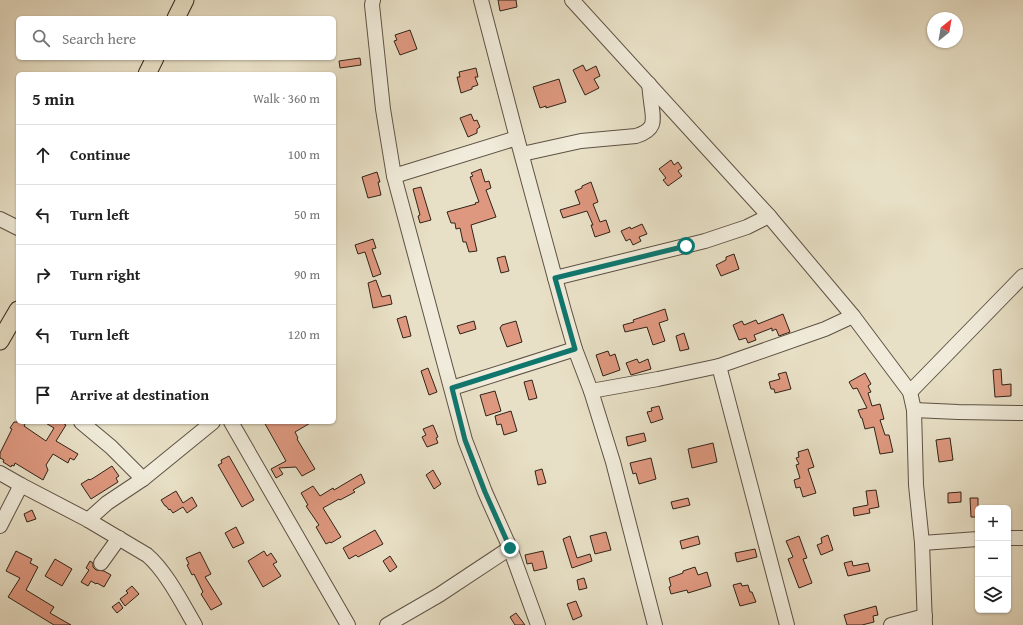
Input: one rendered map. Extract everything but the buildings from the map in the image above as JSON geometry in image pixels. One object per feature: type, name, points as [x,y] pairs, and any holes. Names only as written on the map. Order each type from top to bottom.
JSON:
[{"type":"main road","points":[[177,16],[185,0]]},
{"type":"main road","points":[[148,72],[154,60]]},
{"type":"main road","points":[[0,341],[16,313]]},
{"type":"street","points":[[373,0],[372,5],[383,109],[394,176],[465,440],[485,492],[510,548],[538,625]]},
{"type":"street","points":[[481,0],[555,278],[575,349],[591,391],[613,462],[655,625]]},
{"type":"street","points":[[572,0],[769,216],[853,316],[910,392],[914,410],[916,485],[922,543],[925,620],[891,625]]},
{"type":"street","points":[[522,154],[581,142],[636,136],[642,134],[650,129],[653,122],[649,84]]},
{"type":"street","points":[[394,176],[517,138]]},
{"type":"street","points":[[555,278],[705,241],[748,227],[769,216]]},
{"type":"street","points":[[0,219],[16,227]]},
{"type":"street","points":[[910,392],[1023,276]]},
{"type":"street","points":[[591,391],[719,366],[825,329],[853,316]]},
{"type":"street","points":[[452,388],[575,349]]},
{"type":"street","points":[[719,366],[787,625]]},
{"type":"street","points":[[914,410],[1023,413]]},
{"type":"street","points":[[82,424],[111,447],[143,478]]},
{"type":"street","points":[[88,520],[107,503],[143,478],[210,424]]},
{"type":"street","points":[[232,424],[348,625]]},
{"type":"street","points":[[0,473],[88,520],[147,555],[155,562],[195,625]]},
{"type":"street","points":[[0,526],[21,485]]},
{"type":"street","points":[[100,563],[119,538]]},
{"type":"street","points":[[1011,538],[1023,538]]},
{"type":"street","points":[[922,543],[975,539]]},
{"type":"street","points":[[387,625],[439,595],[510,548]]},
{"type":"route","points":[[510,548],[485,492],[465,440],[452,388],[575,349],[555,278],[686,246]]}]
